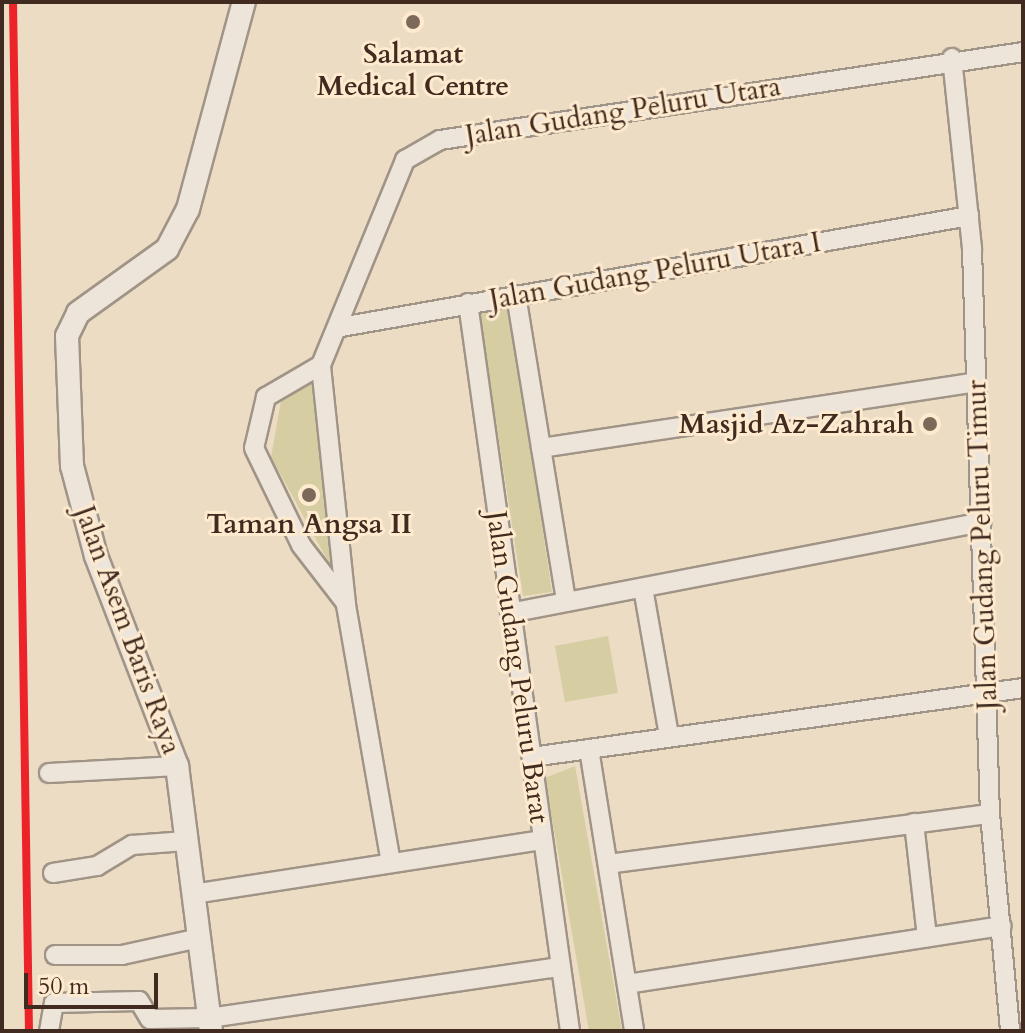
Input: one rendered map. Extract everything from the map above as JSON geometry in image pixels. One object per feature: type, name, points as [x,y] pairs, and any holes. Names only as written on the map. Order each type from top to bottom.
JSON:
[{"type":"street","name":"Jalan Asem Baris Raya","points":[[210,1024],[177,766],[96,556],[72,466],[67,336],[78,313],[167,249],[188,209],[244,2]]},
{"type":"street","name":"Jalan Gudang Peluru Utara","points":[[321,365],[341,327],[393,181],[420,148],[952,58],[1023,52]]},
{"type":"street","name":"Jalan Gudang Peluru Timur","points":[[952,58],[969,216],[990,814],[1010,1031]]},
{"type":"street","name":"Jalan Gudang Peluru Utara I","points":[[341,327],[969,216]]},
{"type":"street","points":[[516,295],[566,602]]},
{"type":"street","name":"Jalan Gudang Peluru Barat","points":[[468,303],[570,1031]]},
{"type":"street","points":[[346,604],[301,545],[254,448],[266,397],[321,365],[346,604],[391,863]]},
{"type":"street","points":[[541,448],[976,382]]},
{"type":"street","points":[[510,613],[981,522]]},
{"type":"street","points":[[643,588],[669,736]]},
{"type":"street","points":[[532,757],[1023,688]]},
{"type":"street","points":[[589,749],[634,1031]]},
{"type":"street","points":[[49,773],[177,766]]},
{"type":"street","points":[[608,864],[990,814]]},
{"type":"street","points":[[914,823],[927,937]]},
{"type":"street","points":[[193,894],[543,840]]},
{"type":"street","points":[[53,873],[97,866],[132,845],[186,841]]},
{"type":"street","points":[[627,984],[1002,926]]},
{"type":"street","points":[[55,955],[122,955],[199,938]]},
{"type":"street","points":[[49,1031],[54,1003],[139,1001],[150,1019],[210,1024],[560,967]]},
{"type":"shaded area","points":[[509,306],[552,592],[523,596],[479,311]]},
{"type":"shaded area","name":"Taman Angsa II","points":[[318,378],[334,572],[271,457],[281,401]]},
{"type":"shaded area","points":[[608,636],[618,693],[565,702],[555,646]]},
{"type":"shaded area","points":[[575,766],[622,1031],[589,1031],[545,778]]},
{"type":"transit line","points":[[13,2],[29,1031]]},
{"type":"place","name":"Salamat Medical Centre","points":[[413,22]]},
{"type":"place","name":"Masjid Az-Zahrah","points":[[930,424]]},
{"type":"place","name":"Taman Angsa II","points":[[309,495]]}]
